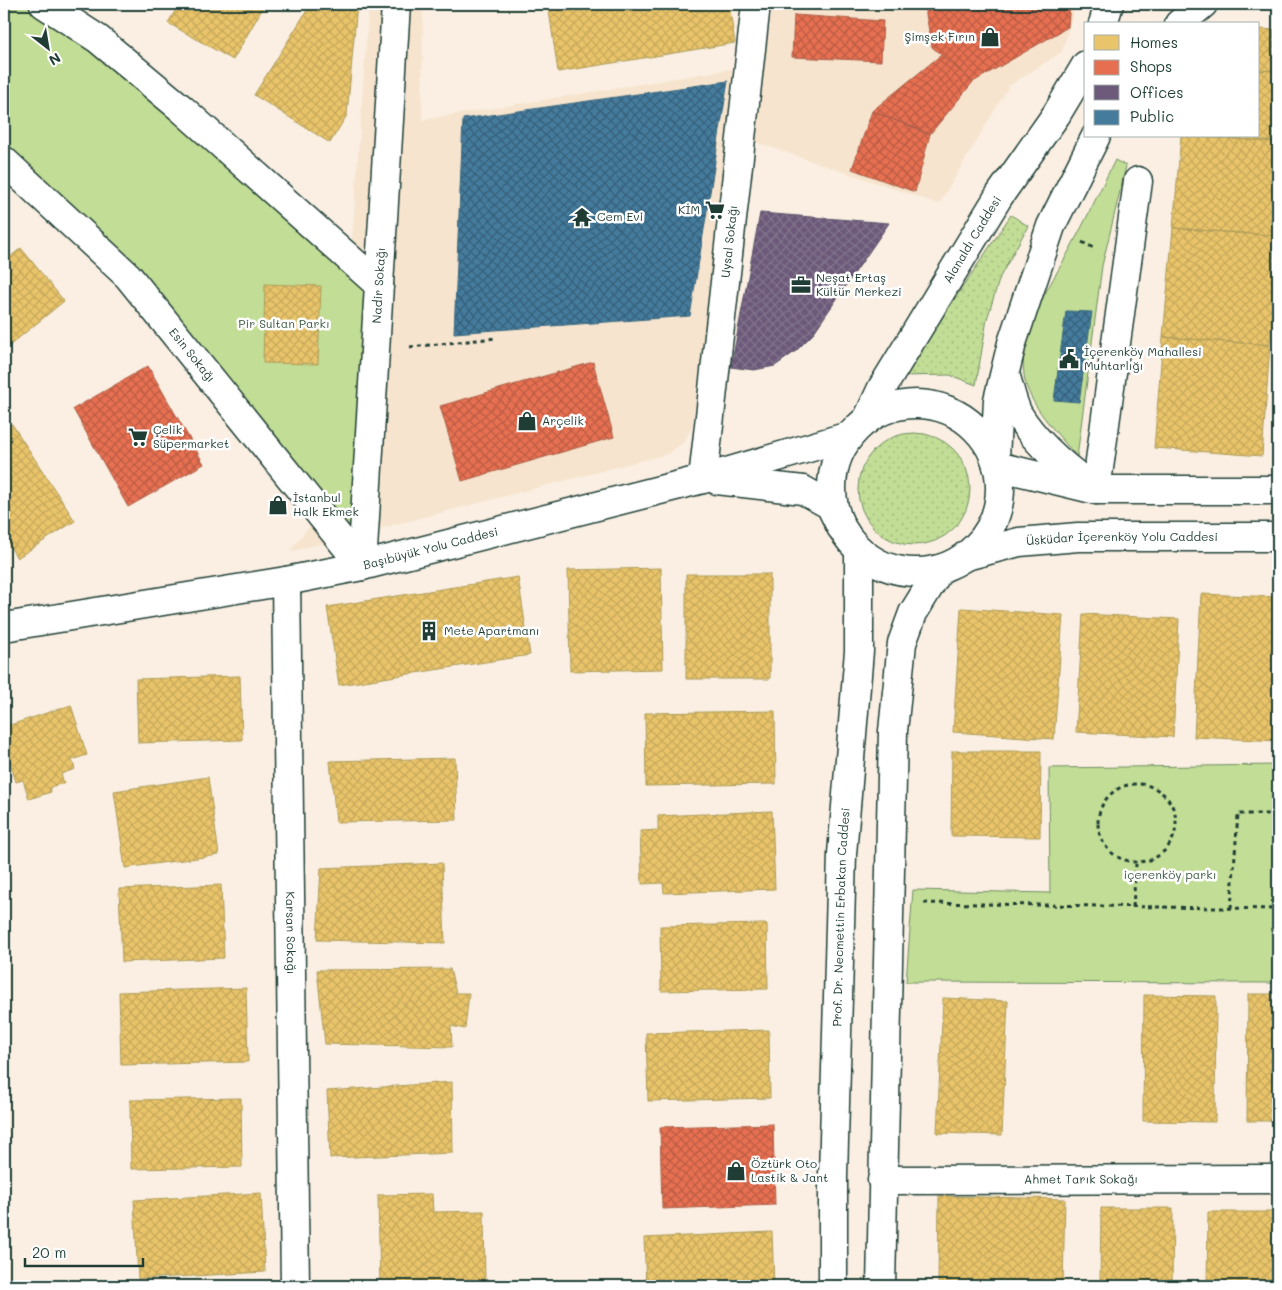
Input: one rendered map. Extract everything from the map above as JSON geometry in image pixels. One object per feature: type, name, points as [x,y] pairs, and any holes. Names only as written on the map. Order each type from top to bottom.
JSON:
[{"type":"main road","points":[[44,4],[98,39],[182,109],[379,285]]},
{"type":"main road","name":"Nadir Sokağı","points":[[362,566],[396,4]]},
{"type":"main road","name":"Uysal Sokağı","points":[[703,479],[756,4]]},
{"type":"main road","points":[[1104,22],[1109,4]]},
{"type":"main road","points":[[1181,22],[1203,4]]},
{"type":"main road","name":"Alanaldı Caddesi","points":[[858,428],[999,196],[1056,115],[1084,68]]},
{"type":"main road","points":[[703,479],[803,490],[830,505],[841,528],[859,550],[883,566],[911,572],[940,569],[966,556],[985,536],[998,512],[1000,484],[996,462],[998,400],[1012,343],[1051,226],[1095,138]]},
{"type":"main road","name":"Esin Sokağı","points":[[4,161],[128,276],[362,566]]},
{"type":"main road","points":[[1096,490],[1138,180]]},
{"type":"main road","points":[[1004,374],[1018,413],[1042,443],[1067,469],[1096,490]]},
{"type":"main road","points":[[841,528],[833,505],[832,480],[838,457],[858,428],[890,408],[915,404],[940,407],[964,418],[983,436],[996,462],[1096,490],[1278,490]]},
{"type":"main road","name":"Başıbüyük Yolu Caddesi","points":[[4,627],[286,581],[362,566],[703,479],[858,428]]},
{"type":"main road","name":"Üsküdar İçerenköy Yolu Caddesi","points":[[966,556],[1019,542],[1078,537],[1278,537]]},
{"type":"main road","name":"Prof. Dr. Necmettin Erbakan Caddesi","points":[[833,1286],[833,1176],[842,854],[859,651],[859,550]]},
{"type":"main road","points":[[881,1286],[894,714],[902,643],[913,613],[940,569]]},
{"type":"main road","name":"Karsan Sokağı","points":[[286,581],[295,1286]]},
{"type":"main road","name":"Ahmet Tarık Sokağı","points":[[882,1180],[1278,1179]]},
{"type":"path","points":[[436,344],[496,338]]},
{"type":"path","points":[[1135,783],[1151,786],[1162,793],[1173,807],[1176,820],[1172,840],[1166,850],[1156,858],[1136,864],[1114,856],[1101,841],[1097,827],[1099,810],[1106,797],[1122,786],[1135,783]]},
{"type":"path","points":[[1231,908],[1238,814],[1278,814]]},
{"type":"path","points":[[1133,907],[1136,864]]},
{"type":"path","points":[[923,904],[1278,909]]},
{"type":"shaded area","points":[[369,4],[423,4],[422,120],[738,68],[692,427],[684,442],[667,454],[289,552],[328,503],[336,465]]},
{"type":"shaded area","points":[[772,4],[1076,4],[1062,52],[1009,86],[939,204],[755,142]]},
{"type":"green space","name":"Pir Sultan Parkı","points":[[4,4],[44,4],[379,285],[362,566],[128,276],[4,161]]},
{"type":"green space","points":[[1115,160],[1126,166],[1102,266],[1077,457],[1045,419],[1031,397],[1026,386],[1023,358],[1026,341],[1037,309],[1082,227]]},
{"type":"green space","points":[[1011,215],[1028,226],[1000,277],[987,319],[976,385],[950,375],[903,376]]},
{"type":"green space","points":[[914,433],[935,437],[954,449],[966,468],[970,489],[966,510],[954,529],[935,541],[914,545],[893,541],[874,529],[862,510],[858,489],[862,468],[874,449],[893,437]]},
{"type":"green space","name":"içerenköy parkı","points":[[1278,765],[1278,983],[906,982],[913,890],[1050,893],[1049,768]]},
{"type":"building: Homes","points":[[179,4],[265,4],[233,60],[168,23]]},
{"type":"building: Homes","points":[[311,4],[357,4],[347,115],[330,143],[254,95]]},
{"type":"building: Homes","points":[[548,4],[729,4],[735,43],[558,72]]},
{"type":"building: Homes","points":[[1260,29],[1278,30],[1278,71],[1260,70]]},
{"type":"building: Homes","points":[[1260,70],[1278,71],[1278,142],[1227,138],[1260,138]]},
{"type":"building: Homes","points":[[1181,138],[1278,142],[1278,236],[1173,228]]},
{"type":"building: Homes","points":[[1173,228],[1278,236],[1270,345],[1163,337]]},
{"type":"building: Homes","points":[[21,248],[64,301],[4,350],[4,262]]},
{"type":"building: Homes","points":[[265,284],[321,286],[318,364],[263,363]]},
{"type":"building: Homes","points":[[1163,337],[1270,345],[1262,456],[1154,448]]},
{"type":"building: Homes","points":[[12,424],[75,521],[17,558],[4,537],[4,430]]},
{"type":"building: Homes","points":[[661,568],[663,669],[570,671],[568,570]]},
{"type":"building: Homes","points":[[686,574],[770,574],[770,679],[686,679]]},
{"type":"building: Homes","name":"Mete Apartmanı","points":[[518,577],[530,655],[339,685],[327,607]]},
{"type":"building: Homes","points":[[1201,594],[1278,597],[1278,741],[1194,737]]},
{"type":"building: Homes","points":[[961,608],[1063,615],[1054,739],[953,732]]},
{"type":"building: Homes","points":[[1083,614],[1179,619],[1173,737],[1076,732]]},
{"type":"building: Homes","points":[[240,676],[242,740],[138,743],[136,679]]},
{"type":"building: Homes","points":[[71,705],[87,755],[72,760],[75,769],[61,774],[64,783],[50,787],[51,792],[29,799],[23,780],[16,782],[9,759],[5,761],[4,727]]},
{"type":"building: Homes","points":[[775,711],[776,784],[646,786],[645,713]]},
{"type":"building: Homes","points":[[952,751],[1041,751],[1040,837],[951,836]]},
{"type":"building: Homes","points":[[455,758],[457,820],[336,822],[330,761]]},
{"type":"building: Homes","points":[[208,777],[219,855],[125,868],[114,791]]},
{"type":"building: Homes","points":[[772,811],[775,889],[664,893],[663,883],[642,884],[640,831],[658,830],[658,816]]},
{"type":"building: Homes","points":[[442,863],[445,943],[317,940],[321,868]]},
{"type":"building: Homes","points":[[221,885],[224,958],[122,962],[119,889]]},
{"type":"building: Homes","points":[[767,924],[768,989],[661,991],[660,926]]},
{"type":"building: Homes","points":[[450,969],[456,993],[469,993],[465,1029],[451,1026],[452,1047],[325,1044],[317,970]]},
{"type":"building: Homes","points":[[246,988],[248,1062],[121,1065],[119,992]]},
{"type":"building: Homes","points":[[1248,994],[1278,994],[1278,1121],[1247,1121]]},
{"type":"building: Homes","points":[[1144,995],[1216,996],[1215,1122],[1143,1121]]},
{"type":"building: Homes","points":[[943,998],[1008,1001],[1002,1135],[937,1133]]},
{"type":"building: Homes","points":[[769,1030],[770,1098],[648,1101],[646,1033]]},
{"type":"building: Homes","points":[[452,1082],[453,1153],[330,1158],[327,1091]]},
{"type":"building: Homes","points":[[241,1098],[242,1167],[131,1169],[130,1100]]},
{"type":"building: Homes","points":[[261,1193],[265,1272],[138,1279],[134,1200]]},
{"type":"building: Homes","points":[[432,1194],[433,1212],[484,1211],[485,1286],[380,1286],[378,1195]]},
{"type":"building: Homes","points":[[939,1196],[1065,1199],[1063,1286],[938,1286]]},
{"type":"building: Homes","points":[[1101,1208],[1173,1208],[1172,1286],[1100,1286]]},
{"type":"building: Homes","points":[[1208,1212],[1278,1212],[1278,1286],[1207,1286]]},
{"type":"building: Homes","points":[[772,1232],[774,1286],[646,1286],[644,1238]]},
{"type":"building: Shops","name":"Şimşek Fırın","points":[[924,4],[1070,4],[1068,27],[973,82],[932,47]]},
{"type":"building: Shops","points":[[794,15],[883,21],[881,61],[792,57]]},
{"type":"building: Shops","points":[[941,55],[973,82],[930,134],[872,111]]},
{"type":"building: Shops","points":[[872,111],[930,134],[915,192],[852,169]]},
{"type":"building: Shops","name":"Arçelik","points":[[593,362],[614,437],[462,481],[440,406]]},
{"type":"building: Shops","name":"Çelik Süpermarket","points":[[148,366],[204,464],[128,507],[73,409]]},
{"type":"building: Shops","points":[[773,1124],[775,1205],[662,1209],[660,1127]]},
{"type":"building: Offices","points":[[760,213],[889,223],[812,335],[796,351],[775,366],[754,370],[731,367]]},
{"type":"building: Public","name":"Cem Evi","points":[[728,81],[690,316],[454,333],[463,119]]},
{"type":"building: Public","points":[[1066,311],[1092,312],[1079,402],[1054,400]]},
{"type":"place","name":"Şimşek Fırın","points":[[990,37]]},
{"type":"place","name":"KİM","points":[[715,210]]},
{"type":"place","name":"Cem Evi","points":[[582,217]]},
{"type":"place","name":"Neşat Ertaş Kültür Merkezi","points":[[801,285]]},
{"type":"place","name":"İçerenköy Mahallesi Muhtarlığı","points":[[1069,359]]},
{"type":"place","name":"Arçelik","points":[[527,421]]},
{"type":"place","name":"Çelik Süpermarket","points":[[138,437]]},
{"type":"place","name":"İstanbul Halk Ekmek","points":[[278,505]]},
{"type":"place","name":"Mete Apartmanı","points":[[429,631]]},
{"type":"place","name":"Öztürk Oto Lastik & Jant","points":[[736,1171]]}]
